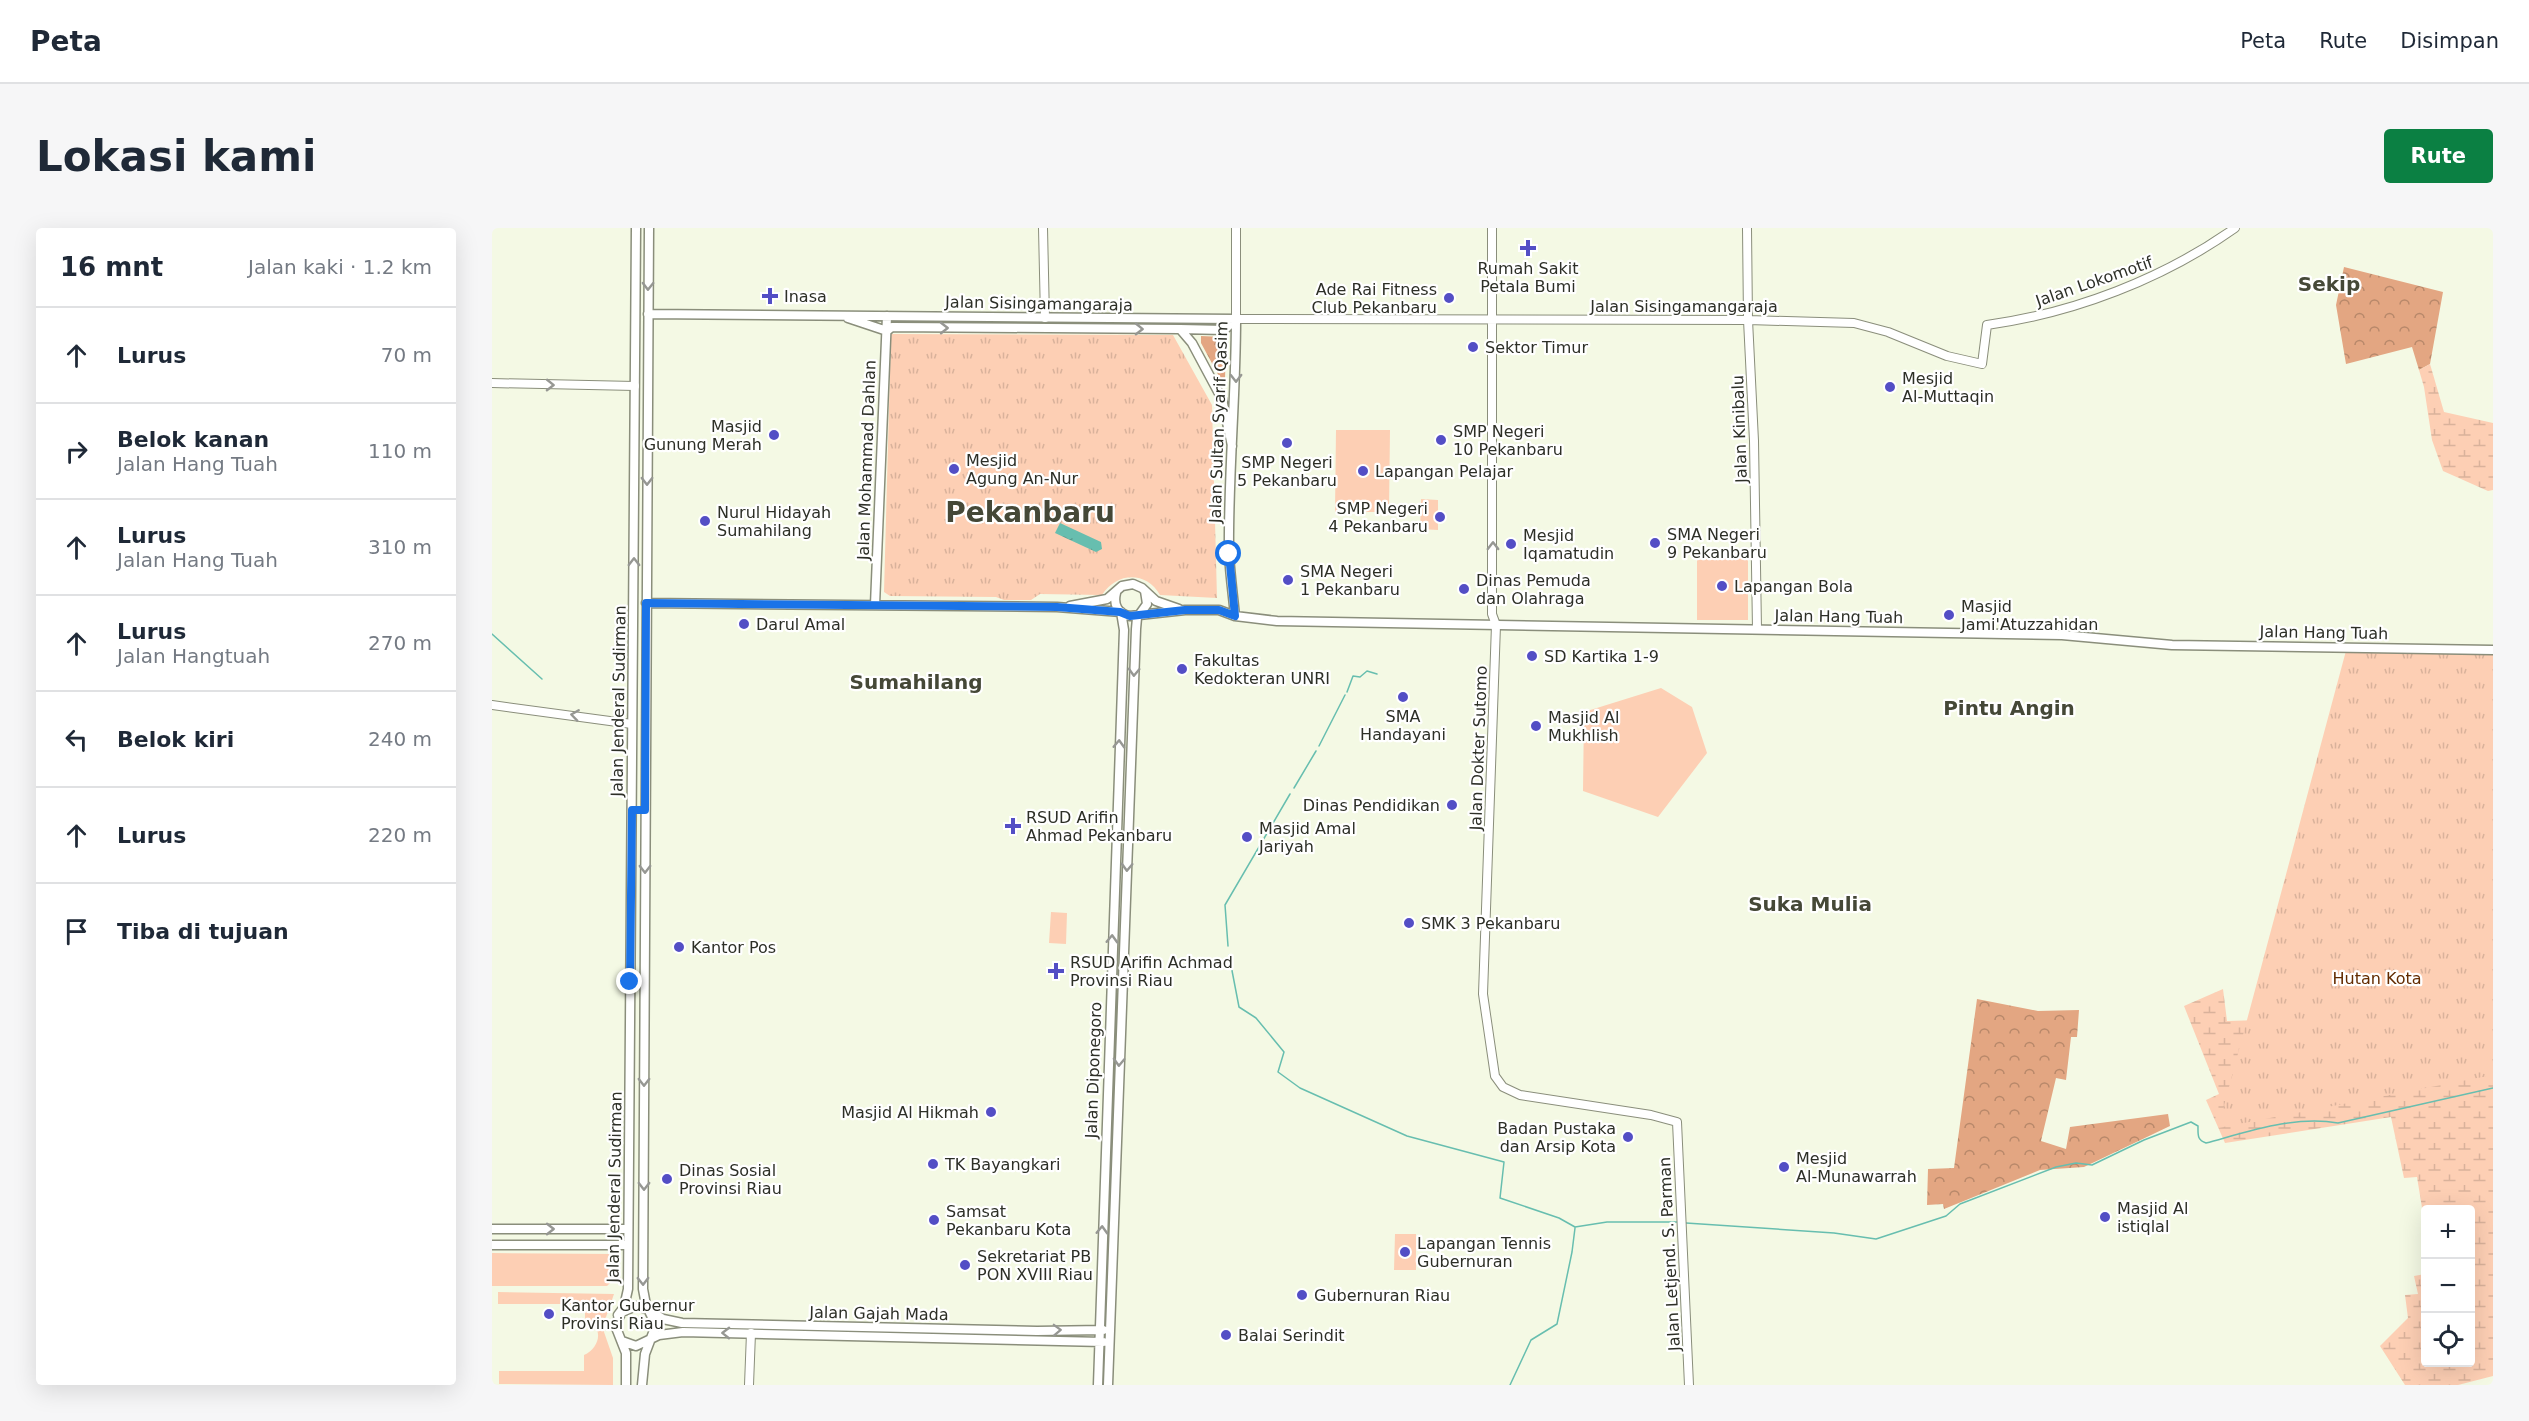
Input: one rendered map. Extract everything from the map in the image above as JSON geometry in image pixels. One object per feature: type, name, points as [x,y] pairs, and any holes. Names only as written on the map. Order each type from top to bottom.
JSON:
[{"type":"main road","name":"Jalan Jenderal Sudirman","points":[[618,1315],[624,1307],[628,1289],[636,228]]},
{"type":"main road","name":"Jalan Jenderal Sudirman","points":[[649,228],[643,1289],[650,1312]]},
{"type":"main road","points":[[1043,228],[1045,318],[1062,328]]},
{"type":"main road","name":"Jalan Sultan Syarif Qasim","points":[[1235,616],[1229,554],[1236,387],[1236,228]]},
{"type":"main road","name":"Jalan Dokter Sutomo","points":[[1492,228],[1492,614],[1496,625],[1483,994],[1485,1023],[1495,1076],[1503,1087],[1520,1095],[1652,1115],[1677,1122]]},
{"type":"main road","name":"Jalan Kinibalu","points":[[1748,228],[1748,320],[1754,441],[1757,629]]},
{"type":"main road","name":"Jalan Lokomotif","points":[[1982,364],[1987,325],[2026,318],[2122,288],[2170,268],[2235,228]]},
{"type":"main road","name":"Jalan Sisingamangaraja","points":[[648,314],[1045,318],[1748,320],[1854,323],[1888,332],[1947,356],[1982,364]]},
{"type":"main road","name":"Jalan Sisingamangaraja","points":[[842,316],[886,331],[892,327],[1224,330],[1236,319]]},
{"type":"main road","name":"Jalan Mohammad Dahlan","points":[[875,604],[887,316]]},
{"type":"main road","points":[[1180,329],[1192,343],[1222,399],[1232,446]]},
{"type":"main road","points":[[492,383],[635,386]]},
{"type":"main road","points":[[646,603],[1057,607],[1120,612],[1130,616],[1139,614],[1147,604],[1145,591],[1136,584],[1129,584],[1122,586],[1107,599],[1057,607]]},
{"type":"main road","name":"Jalan Hang Tuah","points":[[1145,591],[1156,601],[1185,610]]},
{"type":"main road","points":[[1116,593],[1116,605],[1120,612]]},
{"type":"main road","name":"Jalan Hang Tuah","points":[[1139,614],[1219,610],[1235,616],[1277,621],[2062,636],[2172,645],[2493,650]]},
{"type":"main road","name":"Jalan Diponegoro","points":[[1108,1385],[1104,1342],[1100,1330],[1124,630],[1120,612]]},
{"type":"main road","name":"Jalan Diponegoro","points":[[1098,1385],[1104,1342],[1110,1330],[1136,629],[1139,614]]},
{"type":"main road","points":[[492,705],[633,724]]},
{"type":"main road","points":[[632,810],[645,810]]},
{"type":"main road","name":"Jalan Letjend. S. Parman","points":[[1677,1122],[1689,1385]]},
{"type":"main road","points":[[629,1128],[644,1128]]},
{"type":"main road","points":[[492,1229],[628,1229]]},
{"type":"main road","points":[[608,1245],[609,1229]]},
{"type":"main road","points":[[492,1245],[628,1245]]},
{"type":"main road","points":[[626,1385],[626,1353],[615,1325],[618,1315],[631,1306],[642,1307],[650,1312],[656,1325],[645,1354],[642,1385]]},
{"type":"main road","name":"Jalan Gajah Mada","points":[[650,1312],[663,1320],[682,1323],[782,1330],[1110,1330]]},
{"type":"main road","name":"Jalan Gajah Mada","points":[[652,1338],[671,1332],[751,1334],[782,1330]]},
{"type":"main road","name":"Jalan Gajah Mada","points":[[856,1331],[1104,1342]]},
{"type":"main road","points":[[749,1385],[751,1334]]},
{"type":"main road","points":[[620,1339],[629,1345],[636,1346],[652,1338]]},
{"type":"green space","points":[[2344,267],[2443,292],[2430,364],[2419,370],[2412,347],[2346,364],[2336,305]]},
{"type":"green space","points":[[891,334],[1173,335],[1212,405],[1217,598],[1160,595],[1147,582],[1131,577],[1115,582],[1102,595],[1040,594],[1031,600],[1004,600],[996,597],[890,596],[884,592]]},
{"type":"green space","points":[[1201,336],[1224,337],[1226,342],[1225,379],[1221,380],[1201,343]]},
{"type":"green space","points":[[2430,364],[2444,412],[2493,423],[2493,490],[2488,491],[2443,471],[2432,440],[2424,387],[2419,370]]},
{"type":"green space","name":"Lapangan Pelajar","points":[[1336,430],[1390,430],[1389,512],[1335,512]]},
{"type":"green space","points":[[1421,499],[1438,500],[1438,530],[1420,529]]},
{"type":"green space","name":"Lapangan Bola","points":[[1697,552],[1748,552],[1748,620],[1697,620]]},
{"type":"green space","name":"Hutan Kota","points":[[2347,647],[2493,653],[2493,1075],[2218,1128]]},
{"type":"green space","name":"Hutan Kota","points":[[2493,654],[2493,1376],[2458,1385],[2405,1385],[2380,1346],[2408,1318],[2405,1295],[2418,1294],[2414,1276],[2421,1275],[2421,1367],[2475,1367],[2475,1205],[2422,1205],[2417,1177],[2404,1178],[2391,1117],[2225,1143],[2206,1100],[2219,1094],[2184,1006],[2223,989],[2227,1021],[2297,1019]]},
{"type":"green space","points":[[1661,688],[1692,707],[1707,753],[1658,817],[1583,791],[1584,712]]},
{"type":"green space","points":[[1051,912],[1067,913],[1066,944],[1049,943]]},
{"type":"green space","points":[[1977,999],[2038,1011],[2079,1010],[2077,1037],[2071,1037],[2066,1080],[2056,1078],[2041,1141],[2066,1149],[2070,1127],[2168,1114],[2170,1126],[2084,1167],[2040,1170],[1944,1209],[1943,1204],[1927,1205],[1928,1169],[1954,1168]]},
{"type":"green space","name":"Lapangan Tennis Gubernuran","points":[[1395,1234],[1416,1234],[1416,1270],[1394,1270]]},
{"type":"green space","points":[[492,1253],[614,1254],[614,1279],[607,1286],[492,1286]]},
{"type":"green space","points":[[498,1292],[614,1294],[605,1320],[604,1332],[613,1358],[613,1385],[499,1384],[499,1371],[584,1371],[584,1355],[594,1347],[598,1332],[596,1327],[585,1320],[585,1304],[498,1304]]},
{"type":"water","points":[[1060,523],[1101,542],[1102,549],[1096,552],[1055,533]]},
{"type":"waterway","points":[[492,634],[542,679]]},
{"type":"waterway","points":[[1347,692],[1353,676],[1360,677],[1367,671],[1377,674]]},
{"type":"waterway","points":[[1319,746],[1345,695]]},
{"type":"waterway","points":[[1294,788],[1316,751]]},
{"type":"waterway","points":[[1228,946],[1225,905],[1290,794]]},
{"type":"waterway","points":[[1229,955],[1239,1007],[1256,1018],[1284,1052],[1278,1072],[1300,1088],[1407,1136],[1504,1162],[1500,1198],[1559,1218],[1575,1227],[1607,1222],[1678,1222]]},
{"type":"waterway","points":[[1686,1223],[1834,1233],[1876,1239],[1946,1216],[1960,1204],[2056,1167],[2076,1163],[2092,1165],[2144,1140],[2191,1122],[2198,1126],[2198,1135],[2206,1143],[2288,1123],[2305,1121],[2338,1123],[2493,1088]]},
{"type":"waterway","points":[[1510,1385],[1531,1340],[1557,1324],[1575,1228]]},
{"type":"place","name":"Rumah Sakit Petala Bumi","points":[[1528,248]]},
{"type":"place","name":"Inasa","points":[[770,296]]},
{"type":"place","name":"Ade Rai Fitness Club Pekanbaru","points":[[1449,298]]},
{"type":"place","name":"Sektor Timur","points":[[1473,347]]},
{"type":"place","name":"Mesjid Al-Muttaqin","points":[[1890,387]]},
{"type":"place","name":"Masjid Gunung Merah","points":[[774,435]]},
{"type":"place","name":"SMP Negeri 10 Pekanbaru","points":[[1441,440]]},
{"type":"place","name":"SMP Negeri 5 Pekanbaru","points":[[1287,443]]},
{"type":"place","name":"Mesjid Agung An-Nur","points":[[954,469]]},
{"type":"place","name":"Lapangan Pelajar","points":[[1363,471]]},
{"type":"place","name":"SMP Negeri 4 Pekanbaru","points":[[1440,517]]},
{"type":"place","name":"Nurul Hidayah Sumahilang","points":[[705,521]]},
{"type":"place","name":"SMA Negeri 9 Pekanbaru","points":[[1655,543]]},
{"type":"place","name":"Mesjid Iqamatudin","points":[[1511,544]]},
{"type":"place","name":"SMA Negeri 1 Pekanbaru","points":[[1288,580]]},
{"type":"place","name":"Lapangan Bola","points":[[1722,586]]},
{"type":"place","name":"Dinas Pemuda dan Olahraga","points":[[1464,589]]},
{"type":"place","name":"Masjid Jami'Atuzzahidan","points":[[1949,615]]},
{"type":"place","name":"Darul Amal","points":[[744,624]]},
{"type":"place","name":"SD Kartika 1-9","points":[[1532,656]]},
{"type":"place","name":"Fakultas Kedokteran UNRI","points":[[1182,669]]},
{"type":"place","name":"SMA Handayani","points":[[1403,697]]},
{"type":"place","name":"Masjid Al Mukhlish","points":[[1536,726]]},
{"type":"place","name":"Dinas Pendidikan","points":[[1452,805]]},
{"type":"place","name":"RSUD Arifin Ahmad Pekanbaru","points":[[1013,826]]},
{"type":"place","name":"Masjid Amal Jariyah","points":[[1247,837]]},
{"type":"place","name":"SMK 3 Pekanbaru","points":[[1409,923]]},
{"type":"place","name":"Kantor Pos","points":[[679,947]]},
{"type":"place","name":"RSUD Arifin Achmad Provinsi Riau","points":[[1056,971]]},
{"type":"place","name":"Masjid Al Hikmah","points":[[991,1112]]},
{"type":"place","name":"Badan Pustaka dan Arsip Kota","points":[[1628,1137]]},
{"type":"place","name":"TK Bayangkari","points":[[933,1164]]},
{"type":"place","name":"Mesjid Al-Munawarrah","points":[[1784,1167]]},
{"type":"place","name":"Dinas Sosial Provinsi Riau","points":[[667,1179]]},
{"type":"place","name":"Masjid Al istiqlal","points":[[2105,1217]]},
{"type":"place","name":"Samsat Pekanbaru Kota","points":[[934,1220]]},
{"type":"place","name":"Lapangan Tennis Gubernuran","points":[[1405,1252]]},
{"type":"place","name":"Sekretariat PB PON XVIII Riau","points":[[965,1265]]},
{"type":"place","name":"Gubernuran Riau","points":[[1302,1295]]},
{"type":"place","name":"Kantor Gubernur Provinsi Riau","points":[[549,1314]]},
{"type":"place","name":"Balai Serindit","points":[[1226,1335]]},
{"type":"district","name":"Sekip","points":[[2329,284]]},
{"type":"district","name":"Pekanbaru","points":[[1030,512]]},
{"type":"district","name":"Sumahilang","points":[[916,682]]},
{"type":"district","name":"Pintu Angin","points":[[2009,708]]},
{"type":"district","name":"Suka Mulia","points":[[1810,904]]},
{"type":"route","points":[[630,982],[632,810],[645,810],[646,603],[1057,607],[1092,612],[1120,612],[1130,616],[1185,610],[1219,610],[1235,616],[1229,554]]}]
